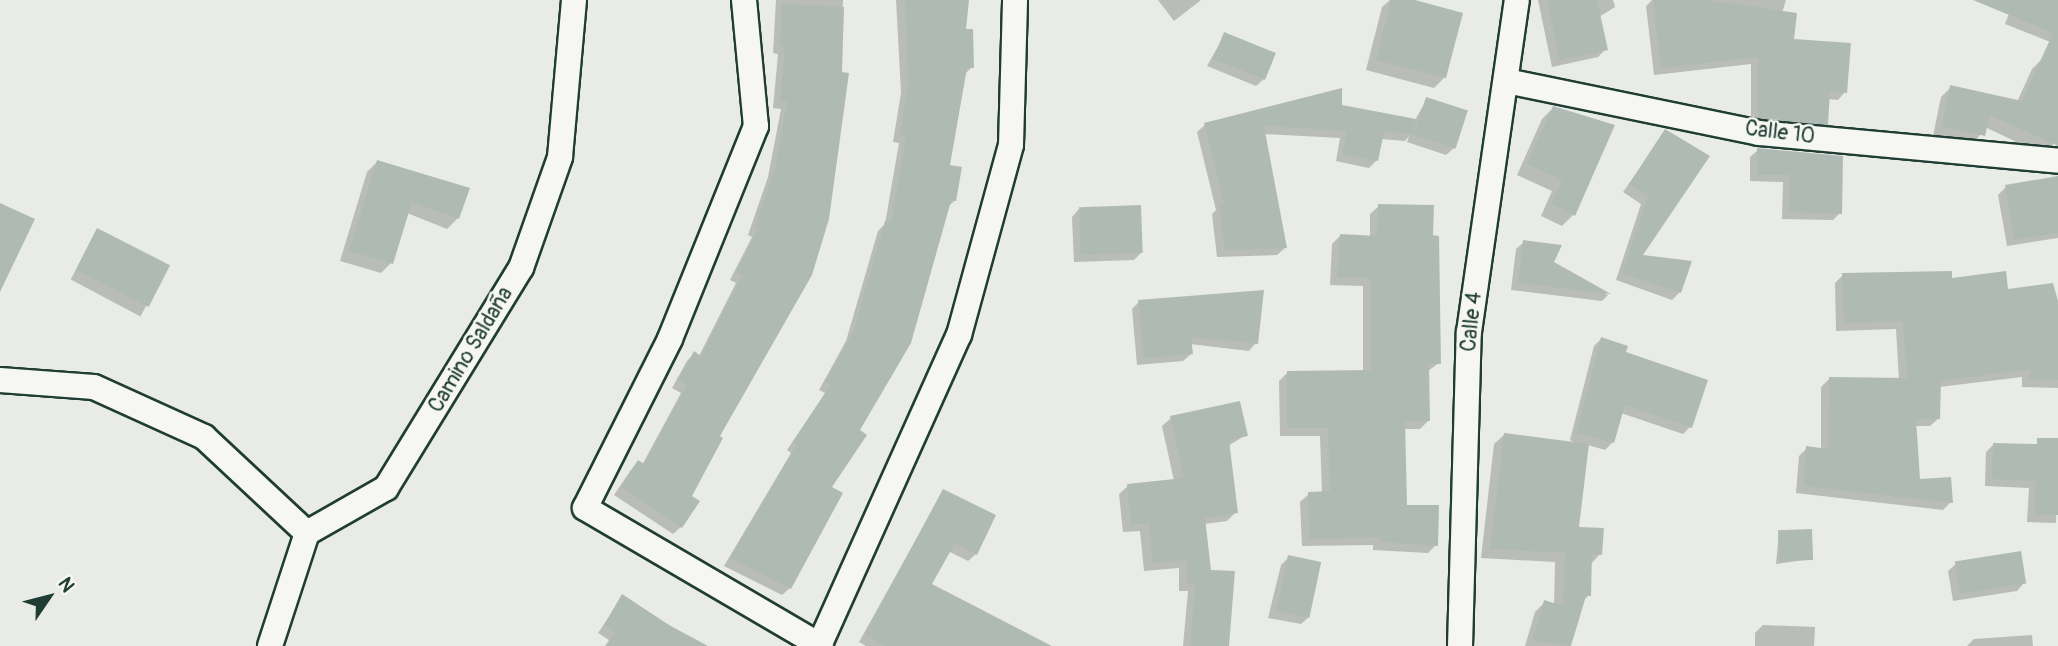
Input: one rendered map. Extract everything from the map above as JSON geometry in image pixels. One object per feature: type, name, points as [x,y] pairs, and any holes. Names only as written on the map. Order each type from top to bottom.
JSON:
[{"type":"street","name":"Camino Saldaña","points":[[307,533],[386,488],[521,268],[559,157],[574,0]]},
{"type":"street","points":[[744,0],[756,126],[670,339],[585,508],[820,646],[959,335],[1011,145],[1015,0]]},
{"type":"street","name":"Calle 4","points":[[1460,646],[1469,332],[1517,0]]},
{"type":"street","name":"Calle 10","points":[[1506,81],[1759,133],[2058,161]]},
{"type":"street","points":[[0,380],[94,387],[204,437],[307,533],[270,646]]},
{"type":"building","points":[[905,0],[969,0],[966,29],[973,29],[974,68],[967,68],[950,165],[962,167],[956,201],[951,201],[911,343],[860,430],[867,435],[832,487],[843,493],[791,589],[730,558],[797,444],[793,442],[831,385],[825,382],[853,332],[885,221],[891,222],[906,135],[900,134],[908,84]]},
{"type":"building","points":[[1391,0],[1415,0],[1463,13],[1446,78],[1376,60]]},
{"type":"building","points":[[1547,0],[1597,0],[1608,50],[1559,60]]},
{"type":"building","points":[[1653,0],[1707,0],[1797,13],[1794,39],[1851,43],[1847,93],[1830,91],[1828,125],[1758,118],[1758,57],[1661,68]]},
{"type":"building","points":[[1973,0],[2058,0],[2058,146],[1990,115],[1985,136],[1942,126],[1950,85],[2022,101],[2053,33]]},
{"type":"building","points":[[782,4],[844,7],[842,72],[849,73],[829,219],[812,275],[720,436],[723,438],[692,496],[700,501],[682,528],[620,487],[638,460],[644,464],[687,385],[678,380],[694,351],[701,356],[742,276],[736,272],[758,229],[754,228],[775,168],[787,102],[780,101],[785,47],[780,46]]},
{"type":"building","points":[[1224,32],[1276,53],[1265,80],[1213,59]]},
{"type":"building","points":[[1342,88],[1342,105],[1416,119],[1414,134],[1384,132],[1378,161],[1342,154],[1347,131],[1264,126],[1287,248],[1225,250],[1219,205],[1224,204],[1204,123]]},
{"type":"building","points":[[1426,97],[1468,111],[1455,149],[1414,135]]},
{"type":"building","points":[[1553,106],[1615,125],[1575,216],[1551,204],[1562,180],[1527,164]]},
{"type":"building","points":[[1665,129],[1710,156],[1643,255],[1692,261],[1681,293],[1622,273],[1648,196],[1629,184]]},
{"type":"building","points":[[1757,148],[1843,156],[1842,214],[1789,212],[1790,175],[1757,175]]},
{"type":"building","points":[[377,160],[470,188],[459,219],[412,202],[393,264],[349,251]]},
{"type":"building","points":[[2058,176],[2058,233],[2014,240],[2005,185]]},
{"type":"building","points":[[0,203],[35,219],[0,292]]},
{"type":"building","points":[[1378,204],[1434,205],[1433,235],[1439,236],[1441,364],[1429,364],[1430,421],[1405,421],[1407,505],[1439,505],[1438,546],[1380,542],[1380,537],[1309,539],[1308,492],[1330,491],[1328,428],[1287,428],[1287,371],[1371,370],[1370,278],[1337,277],[1340,234],[1377,236]]},
{"type":"building","points":[[1141,205],[1143,253],[1081,255],[1079,207]]},
{"type":"building","points":[[97,228],[170,265],[149,307],[76,270]]},
{"type":"building","points":[[1523,240],[1562,245],[1554,262],[1611,294],[1518,283]]},
{"type":"building","points":[[1952,271],[1952,278],[2006,271],[2008,289],[2053,283],[2058,301],[2058,380],[2029,379],[2030,369],[1941,381],[1940,419],[1916,419],[1920,479],[1951,477],[1953,503],[1803,486],[1806,446],[1828,449],[1829,377],[1907,378],[1903,321],[1844,323],[1842,273]]},
{"type":"building","points":[[1264,290],[1258,344],[1191,337],[1193,354],[1144,358],[1138,300]]},
{"type":"building","points":[[1601,337],[1628,346],[1626,352],[1708,380],[1692,428],[1625,405],[1614,443],[1576,433]]},
{"type":"building","points":[[1240,401],[1248,436],[1229,440],[1238,513],[1205,518],[1211,570],[1235,571],[1229,646],[1190,646],[1195,583],[1187,583],[1187,560],[1152,563],[1149,523],[1131,525],[1127,484],[1184,478],[1170,416]]},
{"type":"building","points":[[1504,433],[1589,444],[1579,527],[1604,528],[1602,555],[1592,554],[1591,596],[1586,596],[1571,646],[1532,641],[1544,600],[1563,606],[1565,553],[1490,549]]},
{"type":"building","points":[[2037,438],[2058,438],[2058,515],[2034,515],[2036,481],[1992,479],[1993,443],[2037,444]]},
{"type":"building","points":[[943,489],[996,515],[977,555],[955,543],[932,584],[1052,646],[886,646],[865,634]]},
{"type":"building","points":[[1812,529],[1813,560],[1779,561],[1778,530]]},
{"type":"building","points":[[2021,551],[2026,584],[1960,594],[1955,561]]},
{"type":"building","points":[[1288,555],[1321,562],[1309,618],[1276,611]]},
{"type":"building","points":[[622,594],[669,625],[708,646],[607,646],[615,632],[604,625]]}]
